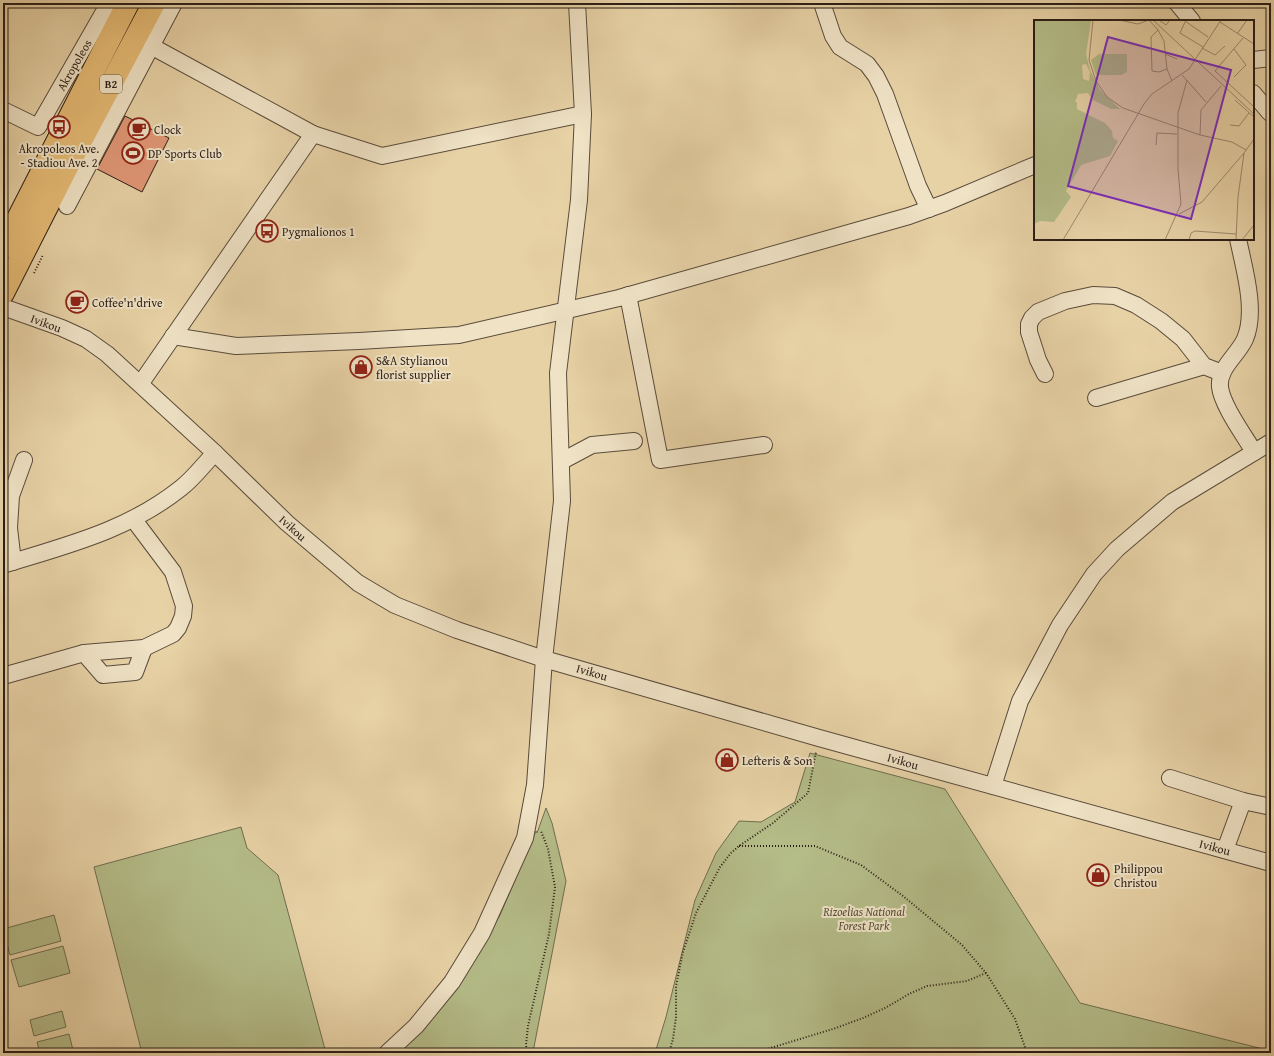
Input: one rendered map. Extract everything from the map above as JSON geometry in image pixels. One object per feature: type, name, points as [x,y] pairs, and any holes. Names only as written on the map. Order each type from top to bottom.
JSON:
[{"type":"highway","name":"B2","points":[[3,248],[128,3]]},
{"type":"highway","name":"B2","points":[[3,293],[68,165],[154,3]]},
{"type":"street","name":"Akropoleos","points":[[3,110],[38,127],[109,3]]},
{"type":"street","points":[[67,206],[174,3]]},
{"type":"street","points":[[387,1053],[416,1026],[452,982],[482,933],[524,838],[535,785],[544,658],[562,501],[562,461],[558,373],[579,200],[583,114],[578,3]]},
{"type":"street","points":[[1177,3],[1191,20]]},
{"type":"street","points":[[822,6],[833,36],[840,47],[867,64],[876,76],[885,94],[916,179],[929,209]]},
{"type":"street","points":[[151,46],[313,134],[382,156],[583,114]]},
{"type":"street","points":[[1254,60],[1271,58]]},
{"type":"street","points":[[1254,94],[1270,113]]},
{"type":"street","points":[[1254,111],[1270,113]]},
{"type":"street","points":[[140,384],[313,134]]},
{"type":"street","points":[[173,336],[236,346],[459,335],[628,295],[909,216],[1034,165]]},
{"type":"street","points":[[1238,240],[1250,306],[1250,321],[1245,339],[1222,373],[1220,388],[1225,404],[1254,452]]},
{"type":"street","points":[[628,295],[660,460],[764,445]]},
{"type":"street","points":[[1045,374],[1038,360],[1030,332],[1029,324],[1032,318],[1038,312],[1065,302],[1093,295],[1115,296],[1136,305],[1161,321],[1183,339],[1204,366],[1222,373]]},
{"type":"street","name":"Ivikou","points":[[3,307],[62,328],[86,339],[107,354],[215,453],[287,523],[358,583],[395,605],[450,628],[544,658],[819,738],[1271,863]]},
{"type":"street","points":[[1096,398],[1204,366]]},
{"type":"street","points":[[562,461],[592,445],[634,441]]},
{"type":"street","points":[[993,786],[1020,701],[1060,625],[1094,574],[1118,549],[1172,502],[1271,442]]},
{"type":"street","points":[[24,460],[11,496],[8,564],[100,534],[134,520],[158,506],[183,487],[215,453]]},
{"type":"street","points":[[3,676],[84,653],[144,648],[173,634],[178,628],[183,616],[184,606],[173,572],[134,520]]},
{"type":"street","points":[[84,653],[104,675],[134,672],[144,648]]},
{"type":"street","points":[[1170,778],[1243,801],[1271,807]]},
{"type":"street","points":[[1225,850],[1243,801]]},
{"type":"path","points":[[34,273],[43,255]]},
{"type":"path","points":[[669,1053],[673,1039],[676,1017],[676,986],[683,952],[696,913],[720,867],[731,853],[773,823],[808,793],[819,738]]},
{"type":"path","points":[[527,1053],[526,1045],[528,1026],[549,934],[555,887],[548,849],[540,827],[529,814]]},
{"type":"path","points":[[739,846],[815,846],[861,865],[903,896],[962,945],[986,973],[1015,1020],[1027,1053]]},
{"type":"path","points":[[754,1053],[836,1028],[863,1018],[926,986],[967,981],[986,973]]},
{"type":"green space","name":"Rizoelias National Forest Park","points":[[810,753],[945,789],[1080,1003],[1271,1051],[1271,1053],[655,1053],[666,1017],[695,900],[716,853],[739,821],[761,822],[795,802]]},
{"type":"green space","points":[[546,808],[552,823],[566,881],[534,1047],[531,1053],[398,1053],[488,936],[500,915],[536,831],[537,833]]},
{"type":"green space","points":[[241,827],[247,848],[278,875],[326,1053],[142,1053],[94,867]]},
{"type":"green space","points":[[54,915],[61,941],[10,955],[3,929]]},
{"type":"green space","points":[[63,946],[70,973],[19,987],[11,960]]},
{"type":"green space","points":[[62,1011],[66,1027],[34,1036],[30,1020]]},
{"type":"green space","points":[[69,1034],[73,1050],[61,1053],[40,1053],[37,1042]]},
{"type":"building","name":"DP Sports Club","points":[[125,116],[169,138],[142,192],[97,169]]},
{"type":"place","name":"Akropoleos Ave. - Stadiou Ave. 2","points":[[59,127]]},
{"type":"place","name":"Clock","points":[[139,129]]},
{"type":"place","name":"DP Sports Club","points":[[133,153]]},
{"type":"place","name":"Pygmalionos 1","points":[[267,231]]},
{"type":"place","name":"Coffee'n'drive","points":[[77,302]]},
{"type":"place","name":"S&A Stylianou florist supplier","points":[[361,367]]},
{"type":"place","name":"Lefteris & Son","points":[[727,760]]},
{"type":"place","name":"Philippou Christou","points":[[1098,875]]}]
